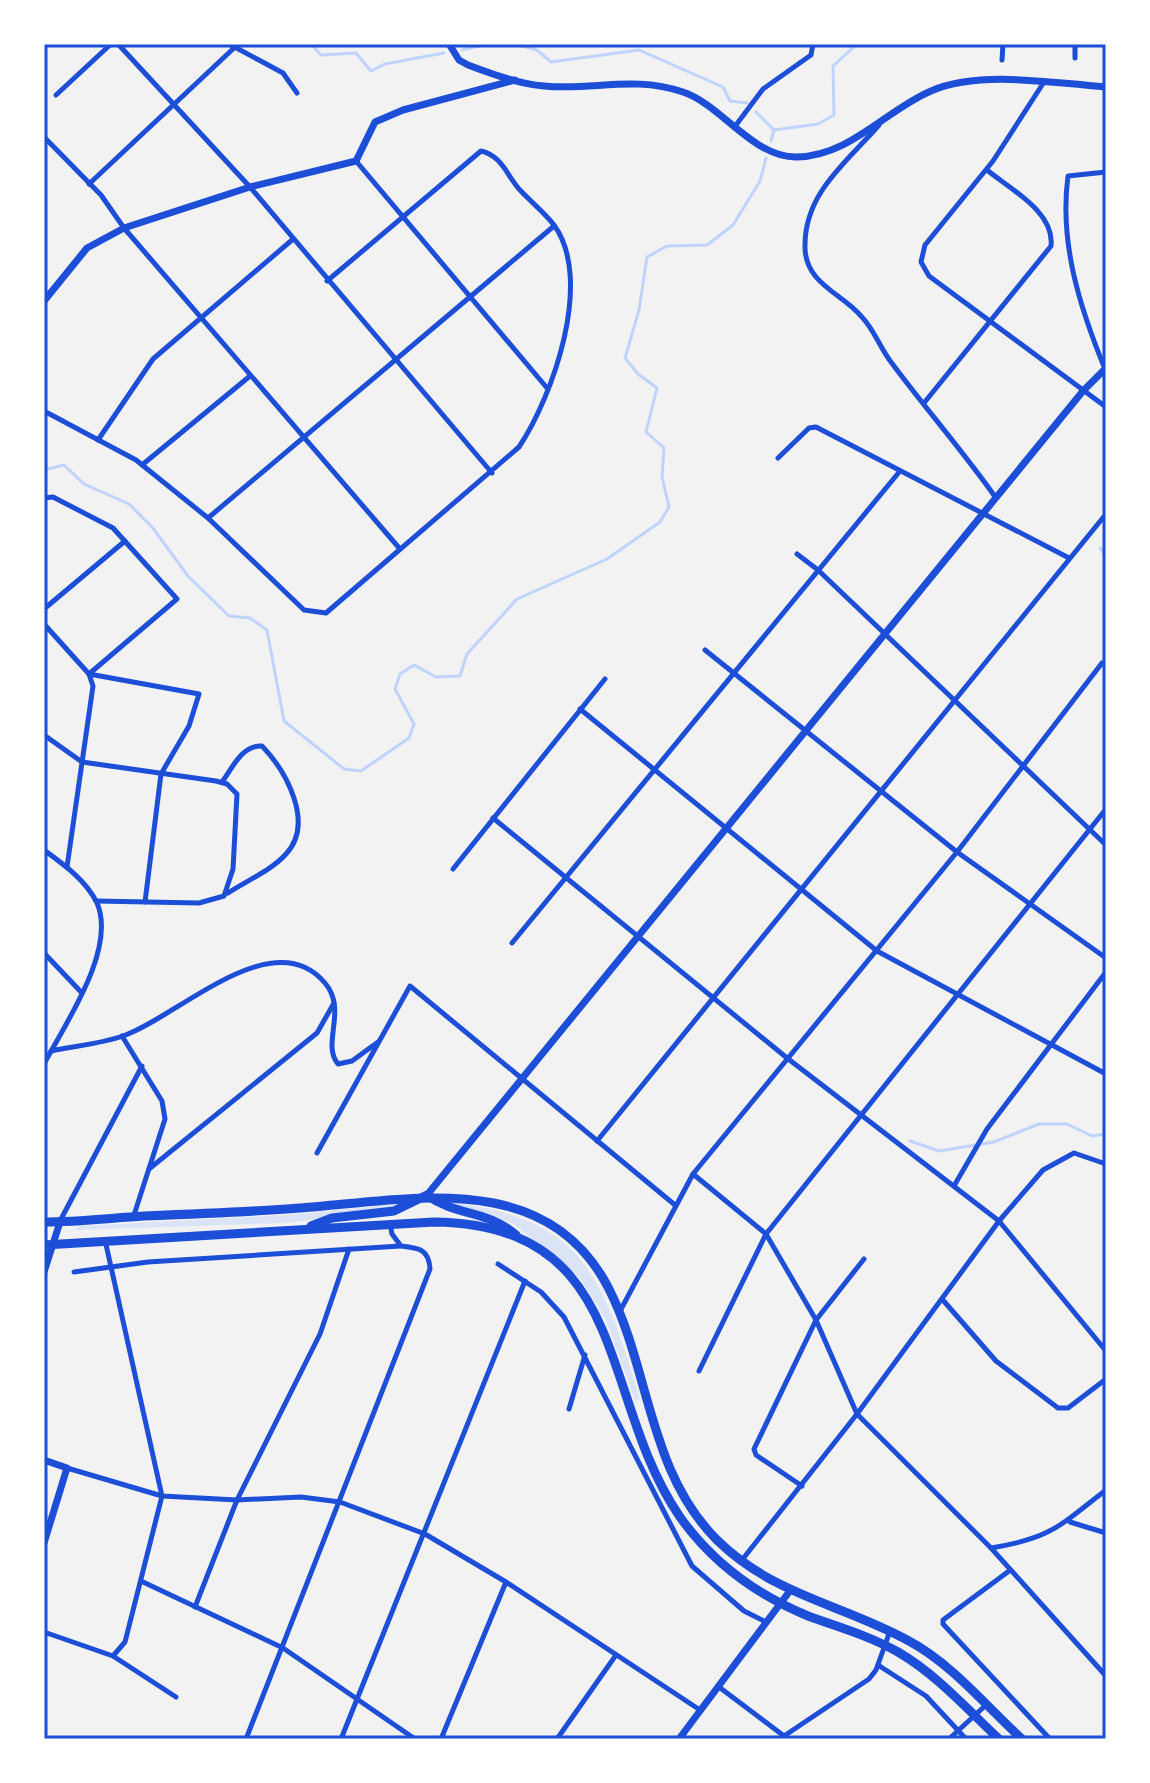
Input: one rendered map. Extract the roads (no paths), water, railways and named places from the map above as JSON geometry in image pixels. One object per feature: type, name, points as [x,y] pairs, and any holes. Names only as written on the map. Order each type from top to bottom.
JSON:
[{"type":"highway","points":[[44,1222],[300,1208],[427,1195],[489,1201],[548,1224],[580,1249],[598,1270],[619,1314],[674,1477],[697,1516],[741,1560],[789,1592],[890,1631],[929,1654],[1022,1739]]},
{"type":"highway","points":[[303,1229],[332,1218],[394,1211],[427,1195]]},
{"type":"highway","points":[[427,1195],[445,1208],[496,1219],[521,1240],[556,1262],[580,1286],[591,1304],[641,1434],[681,1517],[716,1558],[780,1604],[885,1646],[913,1662],[999,1739]]},
{"type":"highway","points":[[48,1244],[390,1224],[473,1224],[521,1240]]},
{"type":"street","points":[[56,95],[111,44]]},
{"type":"street","points":[[118,44],[250,187],[492,473]]},
{"type":"street","points":[[449,44],[459,60],[468,65],[544,86],[630,81],[683,92],[709,104],[765,148],[783,156],[799,157],[830,149],[881,124],[929,92],[946,85],[968,81],[1106,87]]},
{"type":"street","points":[[736,125],[763,89],[811,55],[813,44]]},
{"type":"street","points":[[1002,60],[1003,44]]},
{"type":"street","points":[[1075,44],[1075,58]]},
{"type":"street","points":[[89,184],[231,46],[283,73],[297,93]]},
{"type":"street","points":[[356,161],[375,122],[403,110],[517,79]]},
{"type":"street","points":[[1044,82],[987,169],[925,245],[921,262],[929,276],[1106,407]]},
{"type":"street","points":[[881,124],[823,187],[812,207],[805,248],[807,262],[818,280],[861,315],[890,362],[996,498]]},
{"type":"street","points":[[44,137],[89,184],[199,317],[400,549]]},
{"type":"street","points":[[44,411],[142,465],[208,518],[298,604],[312,613],[332,609],[492,473],[525,439],[562,350],[572,286],[570,266],[554,226],[517,187],[502,163],[481,151],[327,281]]},
{"type":"street","points":[[44,301],[87,248],[124,228],[250,187],[356,161]]},
{"type":"street","points":[[356,161],[547,388]]},
{"type":"street","points":[[924,403],[1048,250],[1052,238],[1041,215],[987,169]]},
{"type":"street","points":[[427,1195],[519,1078],[982,513],[1083,391],[1105,369],[1078,303],[1064,206],[1068,176],[1106,172]]},
{"type":"street","points":[[208,518],[554,226]]},
{"type":"street","points":[[98,440],[153,359],[292,240]]},
{"type":"street","points":[[142,465],[250,376]]},
{"type":"street","points":[[778,458],[809,428],[816,427],[1069,558]]},
{"type":"street","points":[[512,943],[900,471]]},
{"type":"street","points":[[44,498],[53,497],[101,520],[125,541],[177,599],[89,674]]},
{"type":"street","points":[[597,1141],[1106,514]]},
{"type":"street","points":[[44,609],[125,541]]},
{"type":"street","points":[[797,554],[885,633],[1106,845]]},
{"type":"street","points":[[44,624],[89,674],[199,694],[189,726],[161,774],[145,902]]},
{"type":"street","points":[[705,650],[881,794],[1106,958]]},
{"type":"street","points":[[619,1314],[693,1174],[957,852],[1102,663]]},
{"type":"street","points":[[67,867],[91,708],[89,674]]},
{"type":"street","points":[[453,869],[605,679]]},
{"type":"street","points":[[580,709],[877,951],[1106,1074]]},
{"type":"street","points":[[44,735],[82,762],[222,782],[233,788],[239,800],[231,883],[224,896]]},
{"type":"street","points":[[96,901],[199,903],[224,896],[286,855],[294,842],[299,819],[296,800],[262,746],[252,745],[244,752],[222,782]]},
{"type":"street","points":[[699,1371],[766,1234],[1106,809]]},
{"type":"street","points":[[493,818],[787,1058],[999,1221],[1106,1351]]},
{"type":"street","points":[[44,850],[67,867],[96,901],[101,918],[100,942],[82,993],[44,1064]]},
{"type":"street","points":[[44,953],[82,993]]},
{"type":"street","points":[[51,1051],[122,1036],[231,976],[261,964],[284,961],[302,966],[328,986],[334,1003],[331,1049],[338,1064],[352,1061],[380,1041]]},
{"type":"street","points":[[954,1186],[987,1129],[1106,972]]},
{"type":"street","points":[[317,1153],[410,986],[675,1205]]},
{"type":"street","points":[[149,1169],[317,1033],[334,1003]]},
{"type":"street","points":[[122,1036],[162,1101],[165,1119],[134,1217]]},
{"type":"street","points":[[44,1272],[48,1244],[142,1066]]},
{"type":"street","points":[[741,1560],[857,1414],[999,1221],[1043,1170],[1066,1154],[1074,1153],[1106,1164]]},
{"type":"street","points":[[693,1174],[766,1234],[816,1320],[857,1414],[991,1548],[1106,1676]]},
{"type":"street","points":[[390,1224],[392,1234],[401,1246]]},
{"type":"street","points":[[105,1239],[162,1496],[143,1582],[125,1642],[113,1656]]},
{"type":"street","points":[[74,1272],[148,1262],[401,1246],[424,1250],[429,1257],[430,1269],[246,1739]]},
{"type":"street","points":[[195,1607],[237,1500],[320,1334],[349,1249]]},
{"type":"street","points":[[802,1486],[756,1455],[754,1449],[816,1320],[864,1259]]},
{"type":"street","points":[[498,1264],[541,1292],[564,1317],[692,1566],[744,1611],[766,1622]]},
{"type":"street","points":[[341,1739],[525,1281]]},
{"type":"street","points":[[942,1299],[996,1361],[1058,1408],[1068,1408],[1106,1379]]},
{"type":"street","points":[[569,1409],[585,1354]]},
{"type":"street","points":[[44,1460],[162,1496],[237,1500],[301,1497],[340,1502],[425,1534],[506,1582],[700,1710]]},
{"type":"street","points":[[44,1543],[67,1468]]},
{"type":"street","points":[[991,1548],[1032,1541],[1070,1521],[1106,1490]]},
{"type":"street","points":[[1070,1521],[1106,1533]]},
{"type":"street","points":[[1009,1571],[943,1620],[943,1624],[1050,1739]]},
{"type":"street","points":[[143,1582],[283,1648],[415,1739]]},
{"type":"street","points":[[441,1739],[506,1582]]},
{"type":"street","points":[[679,1739],[789,1592]]},
{"type":"street","points":[[718,1687],[786,1737],[869,1679],[878,1665],[890,1631]]},
{"type":"street","points":[[44,1632],[113,1656],[176,1697]]},
{"type":"street","points":[[557,1739],[616,1655]]},
{"type":"street","points":[[878,1665],[926,1696],[966,1739]]},
{"type":"street","points":[[949,1739],[986,1705]]},
{"type":"waterway","points":[[311,44],[321,55],[356,53],[371,71],[385,64],[444,53]]},
{"type":"waterway","points":[[462,50],[487,44]]},
{"type":"waterway","points":[[515,44],[537,50],[551,62],[639,50],[723,87],[730,101],[747,103]]},
{"type":"waterway","points":[[756,112],[774,130],[818,124],[834,115],[833,66],[857,44]]},
{"type":"waterway","points":[[771,141],[774,130]]},
{"type":"waterway","points":[[44,470],[64,465],[84,484],[129,504],[152,527],[188,576],[229,616],[250,618],[267,630],[284,721],[344,769],[361,771],[409,738],[414,724],[395,689],[400,674],[414,665],[436,677],[460,676],[467,654],[517,599],[607,559],[660,522],[669,507],[662,477],[664,448],[646,432],[657,388],[638,374],[625,358],[639,310],[647,257],[667,246],[707,245],[733,225],[760,181],[766,158]]},
{"type":"waterway","points":[[1100,548],[1106,556]]},
{"type":"waterway","points":[[910,1141],[939,1151],[994,1142],[1039,1124],[1067,1124],[1092,1136],[1106,1134]]}]
